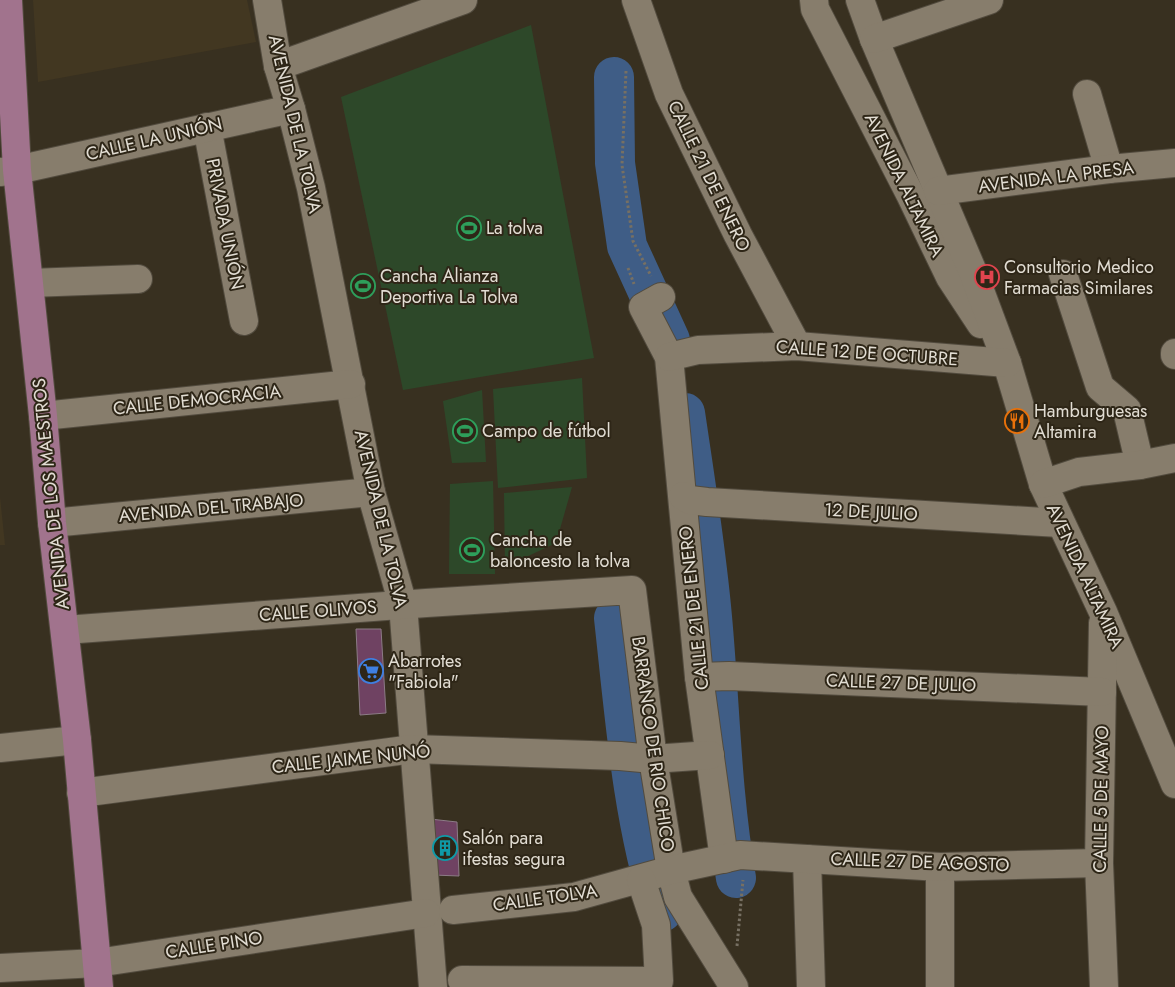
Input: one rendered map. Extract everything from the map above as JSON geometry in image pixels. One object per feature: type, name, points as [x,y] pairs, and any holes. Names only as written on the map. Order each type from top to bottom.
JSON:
[{"type":"main road","name":"AVENIDA DE LOS MAESTROS","points":[[8,0],[8,171],[30,283],[44,416],[52,523],[77,740],[98,975]]},
{"type":"street","name":"AVENIDA DE LA TOLVA","points":[[267,0],[278,66],[311,188],[371,492],[403,605],[413,749],[439,911],[433,987]]},
{"type":"street","points":[[278,66],[463,0]]},
{"type":"street","name":"CALLE 21 DE ENERO","points":[[636,0],[669,94],[738,235],[797,346]]},
{"type":"street","name":"AVENIDA ALTAMIRA","points":[[814,0],[815,10],[910,194],[950,277],[1007,363]]},
{"type":"street","name":"AVENIDA ALTAMIRA","points":[[860,0],[874,39],[973,272],[1007,363],[1043,484],[1103,612],[1175,784]]},
{"type":"street","points":[[874,39],[989,0]]},
{"type":"street","points":[[1087,94],[1109,169]]},
{"type":"street","name":"CALLE LA UNIÓN","points":[[8,171],[291,109]]},
{"type":"street","name":"PRIVADA UNIÓN","points":[[207,127],[244,321]]},
{"type":"street","name":"AVENIDA LA PRESA","points":[[938,192],[1109,169],[1175,163]]},
{"type":"street","points":[[1063,274],[1100,387],[1127,410],[1140,465]]},
{"type":"street","points":[[30,283],[138,279]]},
{"type":"street","points":[[652,302],[669,357]]},
{"type":"street","name":"CALLE 12 DE OCTUBRE","points":[[669,357],[698,350],[797,346],[1007,363]]},
{"type":"street","name":"CALLE 21 DE ENERO","points":[[669,357],[693,499],[700,677],[710,755],[732,857]]},
{"type":"street","name":"CALLE DEMOCRACIA","points":[[44,416],[351,384]]},
{"type":"street","points":[[1043,484],[1079,472],[1140,465],[1175,458]]},
{"type":"street","name":"AVENIDA DEL TRABAJO","points":[[52,523],[371,492]]},
{"type":"street","name":"12 DE JULIO","points":[[693,499],[1060,523]]},
{"type":"street","name":"CALLE OLIVOS","points":[[65,630],[632,590]]},
{"type":"street","name":"BARRANCO DE RIO CHICO","points":[[462,980],[659,981],[654,875],[638,757],[632,590]]},
{"type":"street","name":"CALLE 5 DE MAYO","points":[[1103,612],[1099,863],[1104,987]]},
{"type":"street","name":"CALLE 27 DE JULIO","points":[[700,677],[729,676],[1102,692]]},
{"type":"street","points":[[0,748],[77,740]]},
{"type":"street","name":"CALLE JAIME NUNÓ","points":[[81,793],[413,749],[638,757],[710,755]]},
{"type":"street","name":"CALLE 27 DE AGOSTO","points":[[732,857],[940,866],[1099,863]]},
{"type":"street","name":"CALLE TOLVA","points":[[439,911],[574,897],[654,875],[732,857]]},
{"type":"street","points":[[807,859],[811,987]]},
{"type":"street","points":[[940,866],[940,987]]},
{"type":"street","name":"BARRANCO DE RIO CHICO","points":[[654,875],[678,897],[734,987]]},
{"type":"street","name":"CALLE PINO","points":[[0,968],[98,975],[439,911]]},
{"type":"path","points":[[626,71],[622,164],[633,241],[652,302]]},
{"type":"path","points":[[732,857],[743,876],[737,950]]},
{"type":"shaded area","points":[[33,0],[247,0],[256,42],[38,82]]},
{"type":"shaded area","points":[[0,497],[5,545],[0,545]]},
{"type":"green space","name":"La tolva","points":[[531,25],[594,358],[403,390],[341,97]]},
{"type":"green space","points":[[582,378],[587,478],[498,488],[493,389]]},
{"type":"green space","name":"Campo de fútbol","points":[[482,390],[486,462],[452,463],[443,401]]},
{"type":"green space","name":"Cancha de baloncesto la tolva","points":[[493,481],[495,574],[449,574],[450,484]]},
{"type":"green space","points":[[572,487],[556,543],[505,567],[504,493]]},
{"type":"building","name":"Abarrotes \"Fabiola\"","points":[[356,629],[381,629],[386,713],[360,715]]},
{"type":"building","name":"Salón para ifestas segura","points":[[430,819],[457,822],[459,876],[433,875]]},
{"type":"waterway","points":[[614,77],[615,163],[627,246],[670,340]]},
{"type":"waterway","points":[[685,413],[710,592],[724,781],[736,878]]},
{"type":"waterway","points":[[614,618],[626,729],[643,840],[662,912]]},
{"type":"place","name":"La tolva","points":[[469,228]]},
{"type":"place","name":"Consultorio Medico Farmacias Similares","points":[[987,277]]},
{"type":"place","name":"Cancha Alianza Deportiva La Tolva","points":[[363,286]]},
{"type":"place","name":"Hamburguesas Altamira","points":[[1017,421]]},
{"type":"place","name":"Campo de fútbol","points":[[465,431]]},
{"type":"place","name":"Cancha de baloncesto la tolva","points":[[472,550]]},
{"type":"place","name":"Abarrotes \"Fabiola\"","points":[[371,671]]},
{"type":"place","name":"Salón para ifestas segura","points":[[445,848]]}]
